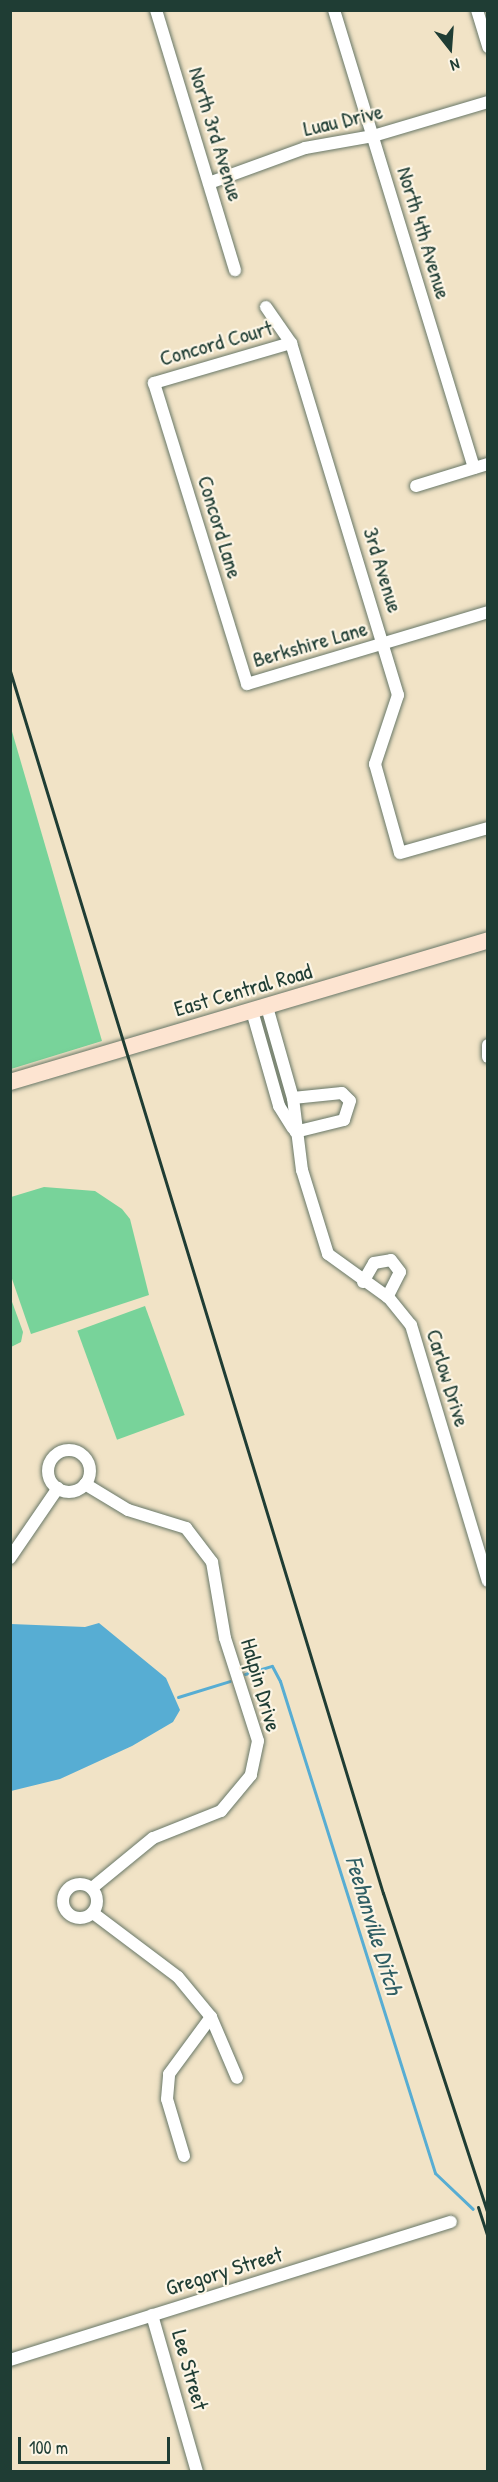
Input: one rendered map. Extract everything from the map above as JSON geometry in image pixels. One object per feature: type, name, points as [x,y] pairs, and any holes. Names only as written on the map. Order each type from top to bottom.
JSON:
[{"type":"main road","name":"East Central Road","points":[[10,1082],[488,940]]},
{"type":"street","name":"North 3rd Avenue","points":[[156,10],[235,270]]},
{"type":"street","name":"North 4th Avenue","points":[[334,10],[474,468]]},
{"type":"street","points":[[477,10],[488,47]]},
{"type":"street","name":"Luau Drive","points":[[209,183],[305,148],[373,136],[488,102]]},
{"type":"street","name":"3rd Avenue","points":[[266,307],[291,343],[398,695],[375,764],[400,853],[488,828]]},
{"type":"street","name":"Concord Court","points":[[154,383],[291,343]]},
{"type":"street","name":"Concord Lane","points":[[154,383],[247,684]]},
{"type":"street","points":[[416,486],[488,464]]},
{"type":"street","name":"Berkshire Lane","points":[[247,684],[488,612]]},
{"type":"street","name":"Carlow Drive","points":[[259,1009],[293,1098],[296,1132],[328,1254],[363,1282],[387,1297],[411,1325],[488,1581]]},
{"type":"street","name":"Carlow Drive","points":[[259,1009],[279,1106],[296,1132]]},
{"type":"street","points":[[293,1098],[342,1093],[350,1101],[344,1120],[296,1132]]},
{"type":"street","points":[[363,1282],[374,1263],[391,1260],[400,1272],[387,1297]]},
{"type":"street","points":[[67,1450],[80,1453],[89,1464],[85,1484],[75,1491],[58,1488],[48,1470],[54,1457],[67,1450]]},
{"type":"street","name":"Halpin Drive","points":[[85,1484],[128,1510],[186,1528],[212,1562],[225,1638],[258,1741],[251,1775],[221,1811],[153,1839],[92,1888]]},
{"type":"street","points":[[10,1557],[58,1488]]},
{"type":"street","points":[[73,1885],[92,1888],[98,1900],[93,1913],[74,1918],[63,1902],[73,1885]]},
{"type":"street","points":[[93,1913],[178,1977],[211,2017],[237,2078]]},
{"type":"street","points":[[184,2156],[167,2099],[169,2074],[211,2017]]},
{"type":"street","name":"Gregory Street","points":[[10,2360],[451,2222]]},
{"type":"street","name":"Lee Street","points":[[152,2315],[197,2472]]},
{"type":"green space","points":[[11,728],[102,1041],[10,1069]]},
{"type":"green space","points":[[44,1187],[95,1191],[122,1209],[130,1219],[149,1295],[31,1334],[11,1276],[11,1197]]},
{"type":"green space","points":[[11,1299],[23,1332],[21,1342],[11,1347]]},
{"type":"green space","points":[[145,1306],[185,1415],[117,1440],[77,1331]]},
{"type":"water","points":[[99,1623],[166,1678],[180,1710],[173,1722],[132,1746],[60,1779],[11,1791],[11,1624],[85,1627]]},
{"type":"waterway","name":"Feehanville Ditch","points":[[245,1674],[272,1666],[280,1681],[435,2173],[473,2209]]},
{"type":"waterway","name":"Feehanville Ditch","points":[[178,1697],[230,1681]]},
{"type":"railway","points":[[10,671],[383,1893],[488,2215]]},
{"type":"railway","points":[[478,2207],[488,2238]]}]
